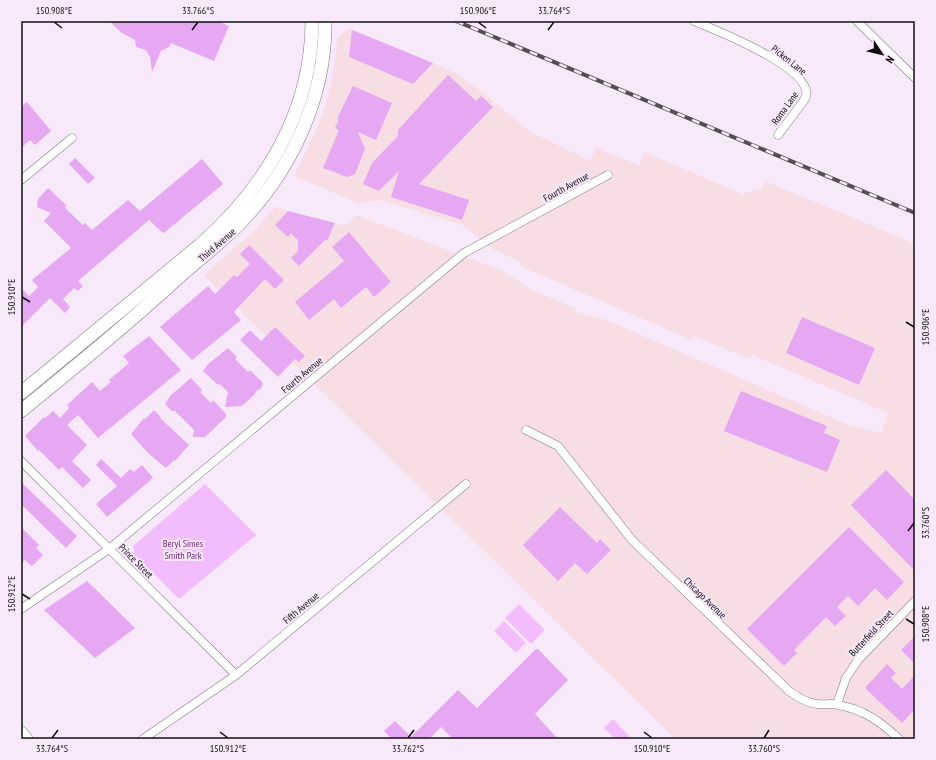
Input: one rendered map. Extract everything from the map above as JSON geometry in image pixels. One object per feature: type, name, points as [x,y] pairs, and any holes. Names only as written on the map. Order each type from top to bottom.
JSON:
[{"type":"main road","name":"Third Avenue","points":[[21,393],[217,230],[251,192],[271,163],[294,115],[308,62],[312,21]]},
{"type":"main road","name":"Third Avenue","points":[[21,411],[115,334],[223,240],[263,198],[289,158],[309,114],[322,64],[326,37],[325,21]]},
{"type":"main road","points":[[21,733],[26,739]]},
{"type":"street","name":"Picken Lane","points":[[694,21],[770,55],[800,80],[806,87],[807,92]]},
{"type":"street","points":[[857,21],[915,78]]},
{"type":"street","name":"Roma Lane","points":[[778,135],[805,99],[807,92]]},
{"type":"street","points":[[21,180],[72,138]]},
{"type":"street","name":"Fourth Avenue","points":[[21,609],[109,549],[464,254],[608,175]]},
{"type":"street","name":"Chicago Avenue","points":[[526,430],[558,446],[632,540],[779,684],[789,692],[806,701],[816,704],[837,704],[872,716],[899,739]]},
{"type":"street","name":"Prince Street","points":[[21,461],[236,675]]},
{"type":"street","name":"Fifth Avenue","points":[[143,739],[236,675],[466,484]]},
{"type":"street","name":"Butterfield Street","points":[[837,704],[846,678],[858,660],[915,601]]},
{"type":"shaded area","points":[[349,28],[456,73],[487,96],[529,131],[590,161],[596,148],[639,165],[645,152],[742,194],[761,189],[765,181],[915,244],[915,739],[675,739],[204,275],[256,229],[274,207],[345,226],[356,215],[503,271],[530,289],[575,308],[576,312],[606,320],[849,425],[881,433],[888,413],[753,355],[750,359],[694,336],[692,340],[520,266],[521,262],[493,249],[461,224],[380,200],[358,203],[294,176],[316,130],[326,104],[335,64],[337,38]]},
{"type":"green space","name":"Beryl Simes Smith Park","points":[[205,484],[256,535],[179,599],[135,555],[133,546]]},
{"type":"green space","points":[[519,604],[545,630],[531,644],[505,618]]},
{"type":"green space","points":[[504,621],[526,643],[516,653],[494,631]]},
{"type":"green space","points":[[613,719],[629,736],[626,739],[615,739],[604,728]]},
{"type":"building","points":[[109,21],[223,21],[222,23],[229,26],[214,61],[171,43],[169,47],[161,51],[152,72],[150,57],[146,50],[136,47],[135,40],[122,33]]},
{"type":"building","points":[[352,30],[433,63],[413,84],[349,57]]},
{"type":"building","points":[[448,75],[476,101],[481,96],[493,107],[419,184],[469,200],[462,220],[391,197],[399,171],[379,191],[363,184],[372,163],[398,136],[398,130]]},
{"type":"building","points":[[353,86],[392,103],[376,140],[358,132],[365,149],[355,174],[347,177],[323,168],[339,130],[335,128],[339,119],[337,119]]},
{"type":"building","points":[[27,102],[51,131],[35,145],[30,140],[21,148],[21,107]]},
{"type":"building","points":[[75,158],[95,178],[88,184],[69,164]]},
{"type":"building","points":[[202,159],[223,184],[163,233],[149,220],[78,281],[83,286],[78,291],[74,288],[63,299],[70,307],[65,313],[50,298],[21,327],[21,288],[29,296],[38,287],[32,280],[71,248],[44,221],[51,213],[37,207],[38,199],[48,188],[66,205],[65,208],[83,225],[85,223],[92,230],[128,200],[140,211]]},
{"type":"building","points":[[288,211],[335,223],[327,241],[326,239],[299,266],[291,258],[298,251],[298,240],[291,233],[288,237],[275,225]]},
{"type":"building","points":[[349,232],[391,282],[374,297],[366,287],[341,308],[334,299],[309,320],[295,302],[344,261],[332,247]]},
{"type":"building","points":[[249,245],[284,280],[275,289],[265,279],[234,312],[241,320],[192,360],[160,327],[208,286],[215,294],[234,275],[237,277],[250,264],[240,254]]},
{"type":"building","points":[[802,317],[875,348],[859,385],[786,353]]},
{"type":"building","points":[[275,327],[305,356],[299,362],[295,359],[278,377],[240,340],[249,331],[251,331],[261,341]]},
{"type":"building","points":[[149,336],[181,370],[98,438],[78,415],[67,425],[87,445],[72,461],[91,480],[83,488],[62,467],[59,470],[39,450],[38,451],[25,436],[44,417],[45,418],[53,411],[60,418],[69,408],[67,405],[92,382],[100,391],[111,382],[109,380],[129,363],[123,356]]},
{"type":"building","points":[[228,348],[237,357],[235,359],[248,372],[250,370],[263,383],[261,389],[257,390],[254,395],[242,406],[225,407],[228,392],[203,371],[208,364]]},
{"type":"building","points":[[191,378],[202,390],[200,392],[211,403],[213,400],[226,414],[226,417],[205,437],[193,437],[194,430],[175,411],[172,411],[165,404],[171,395]]},
{"type":"building","points":[[741,391],[827,426],[824,433],[840,440],[827,472],[724,431]]},
{"type":"building","points":[[154,410],[161,417],[160,418],[189,445],[175,461],[174,460],[166,468],[148,453],[131,434],[144,418],[145,419]]},
{"type":"building","points":[[101,459],[121,478],[130,469],[134,472],[142,465],[153,478],[107,517],[96,504],[117,486],[96,465]]},
{"type":"building","points":[[886,470],[915,500],[915,571],[851,505]]},
{"type":"building","points":[[21,482],[77,536],[66,548],[21,504]]},
{"type":"building","points":[[560,507],[597,543],[600,539],[611,550],[587,574],[575,563],[558,581],[523,545]]},
{"type":"building","points":[[21,527],[39,545],[36,548],[43,555],[32,566],[25,560],[21,564]]},
{"type":"building","points":[[849,527],[904,582],[887,600],[875,588],[858,606],[848,596],[837,607],[846,616],[835,626],[826,617],[794,650],[797,653],[784,666],[747,629]]},
{"type":"building","points":[[87,581],[135,628],[95,658],[44,610]]},
{"type":"building","points":[[915,636],[915,664],[901,650]]},
{"type":"building","points":[[536,649],[538,649],[568,680],[535,714],[558,739],[453,739],[441,727],[429,739],[392,739],[384,731],[395,721],[411,737],[458,690],[477,708]]},
{"type":"building","points":[[887,664],[896,673],[891,678],[902,689],[915,675],[915,709],[902,723],[865,688]]},
{"type":"railway","points":[[456,21],[915,213]]}]
